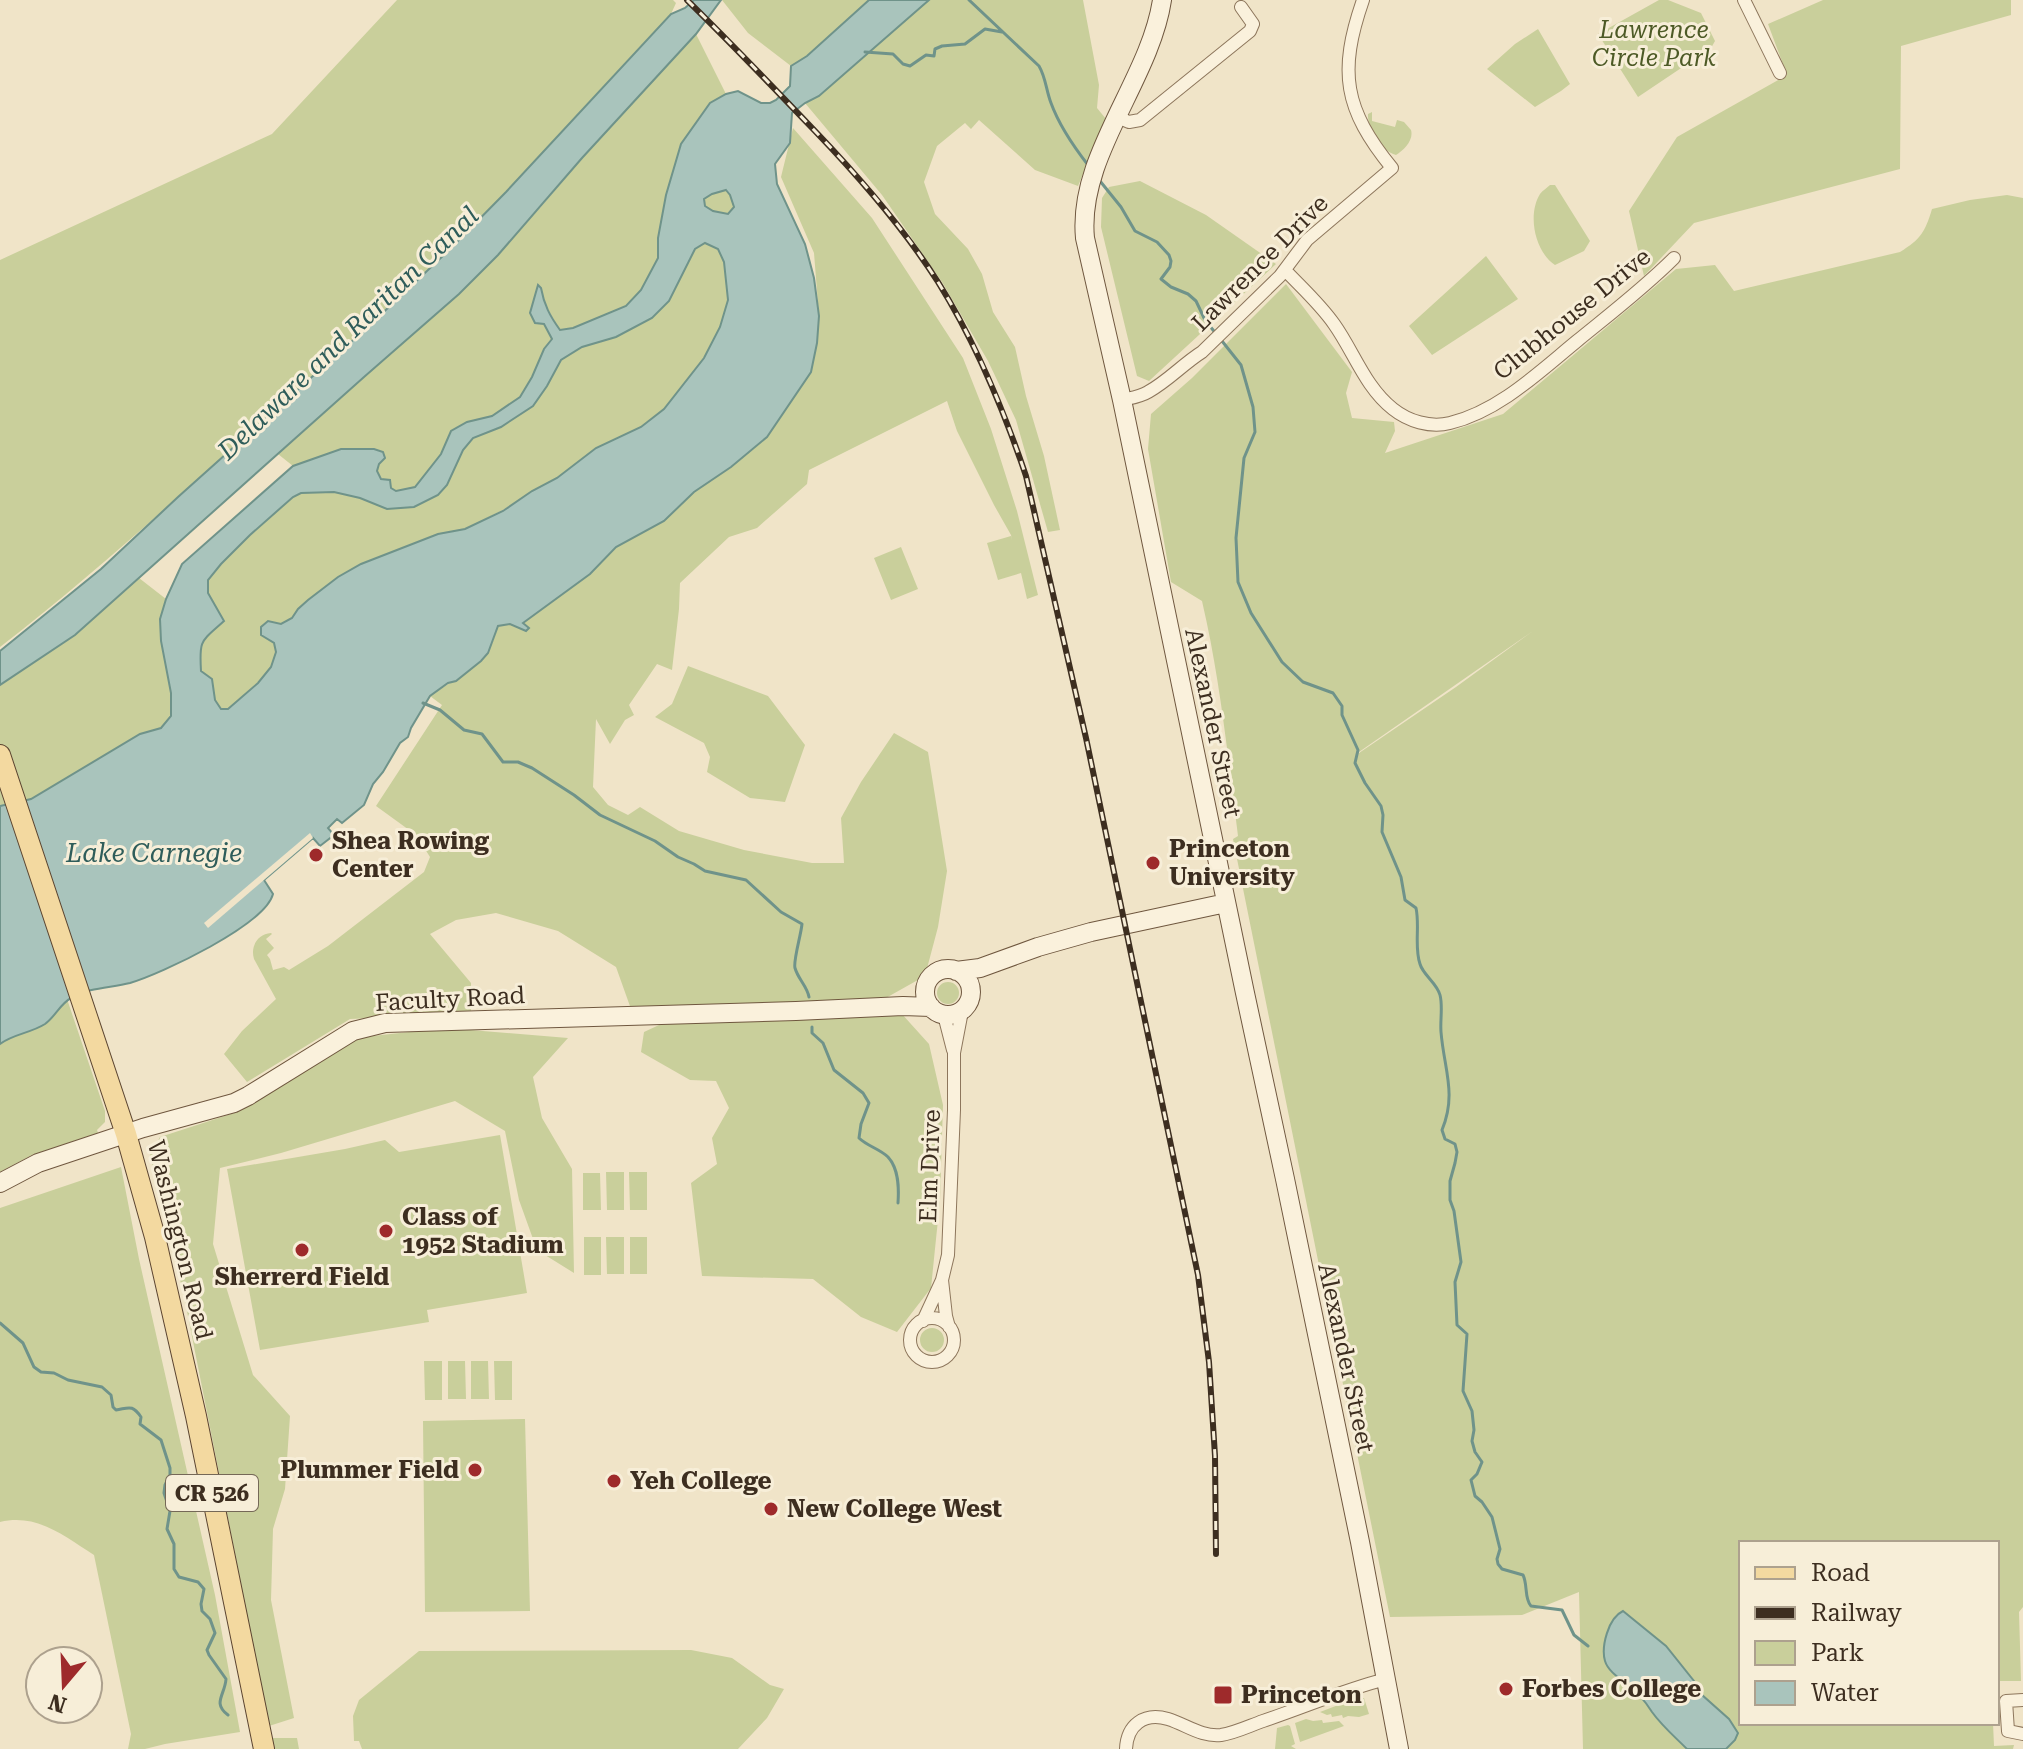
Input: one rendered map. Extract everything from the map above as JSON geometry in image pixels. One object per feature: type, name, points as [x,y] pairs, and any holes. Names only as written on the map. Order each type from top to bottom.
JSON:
[{"type":"main road","name":"Alexander Street","points":[[1162,0],[1152,41],[1101,154],[1088,193],[1085,238],[1122,400],[1292,1213],[1399,1749]]},
{"type":"main road","name":"Washington Road","points":[[0,755],[126,1134],[155,1237],[196,1416],[264,1749]]},
{"type":"main road","points":[[952,1007],[927,1001],[926,986],[938,972],[980,968],[1091,932],[1226,903]]},
{"type":"main road","points":[[952,1007],[981,980],[1014,957]]},
{"type":"main road","points":[[952,1007],[967,981],[956,971]]},
{"type":"main road","name":"Faculty Road","points":[[889,1006],[926,986]]},
{"type":"main road","name":"Faculty Road","points":[[0,1183],[38,1163],[234,1103],[353,1031],[385,1023],[889,1006],[952,1007]]},
{"type":"street","name":"Lawrence Drive","points":[[1122,400],[1147,393],[1202,352],[1285,270],[1307,240],[1392,168],[1361,124],[1348,83],[1354,28],[1363,0]]},
{"type":"street","points":[[1744,0],[1780,73]]},
{"type":"street","points":[[1117,117],[1129,122],[1140,120],[1250,31],[1253,24],[1241,7]]},
{"type":"street","name":"Clubhouse Drive","points":[[1285,270],[1328,316],[1363,375],[1384,401],[1408,419],[1439,425],[1471,415],[1523,385],[1653,279],[1674,258]]},
{"type":"street","name":"Elm Drive","points":[[923,1321],[942,1280],[948,1255],[954,1053],[952,1007]]},
{"type":"street","name":"Elm Drive","points":[[952,1007],[954,1053]]},
{"type":"street","name":"Elm Drive","points":[[942,1280],[949,1327]]},
{"type":"street","points":[[923,1321],[943,1321],[954,1338],[951,1352],[939,1361],[926,1361],[916,1355],[911,1345],[913,1331],[923,1321]]},
{"type":"street","points":[[1126,1749],[1130,1731],[1142,1720],[1163,1718],[1197,1732],[1224,1734],[1347,1689],[1386,1679]]},
{"type":"street","points":[[2022,1738],[2008,1731],[2006,1701],[2023,1700]]},
{"type":"green space","points":[[397,0],[673,0],[676,3],[671,14],[475,224],[421,277],[152,521],[0,647],[0,260],[272,134]]},
{"type":"green space","points":[[722,0],[869,0],[807,56],[791,66],[748,33]]},
{"type":"green space","points":[[929,0],[1083,0],[1099,85],[1097,108],[1106,119],[1078,186],[1035,170],[979,120],[971,129],[965,123],[937,146],[924,182],[935,214],[968,249],[982,274],[993,312],[1015,347],[1060,530],[1048,532],[1016,420],[988,361],[942,282],[882,195],[805,103],[819,96]]},
{"type":"green space","name":"Lawrence Circle Park","points":[[1659,0],[1668,0],[1701,13],[1715,41],[1711,48],[1638,97],[1598,34]]},
{"type":"green space","points":[[1823,0],[2011,0],[2011,15],[1901,46],[1900,169],[1694,223],[1644,276],[1629,211],[1677,137],[1787,75],[1768,24]]},
{"type":"green space","points":[[1538,29],[1570,84],[1535,107],[1487,69]]},
{"type":"green space","points":[[696,34],[726,94],[710,103],[681,144],[658,238],[658,257],[641,290],[626,306],[573,328],[560,330],[544,303],[541,288],[537,324],[544,323],[552,339],[520,397],[492,416],[468,422],[451,431],[441,454],[415,487],[396,491],[386,479],[382,479],[377,471],[379,464],[341,449],[293,466],[278,454],[364,377],[540,208]]},
{"type":"green space","points":[[1372,112],[1372,121],[1395,127],[1397,120],[1404,122],[1411,130],[1410,141],[1396,155],[1385,149],[1372,133],[1368,114]]},
{"type":"green space","points":[[793,128],[872,218],[963,358],[991,429],[1017,511],[1038,595],[1027,599],[1021,573],[998,580],[987,543],[1011,536],[1012,540],[1011,535],[957,431],[947,401],[809,470],[807,484],[757,528],[729,537],[680,583],[672,670],[657,664],[629,705],[634,715],[625,720],[610,744],[596,719],[593,787],[608,805],[628,815],[640,807],[679,831],[744,850],[812,863],[844,863],[841,818],[894,733],[928,752],[947,871],[938,927],[925,976],[884,999],[631,1009],[616,967],[558,931],[496,913],[456,920],[430,934],[471,983],[471,1014],[350,1019],[247,1082],[224,1054],[242,1031],[276,999],[254,959],[254,945],[259,938],[272,934],[266,939],[274,948],[267,955],[273,970],[284,967],[289,970],[328,946],[424,872],[430,857],[416,835],[376,806],[442,705],[430,696],[483,658],[498,626],[523,623],[590,574],[616,547],[664,521],[694,492],[767,437],[811,372],[819,316],[814,253],[781,177]]},
{"type":"green space","points":[[1140,181],[1206,215],[1276,264],[1149,381],[1137,376],[1101,227],[1102,198],[1109,187]]},
{"type":"green space","points":[[1550,185],[1555,185],[1590,241],[1584,251],[1555,265],[1542,251],[1534,222],[1536,203]]},
{"type":"green space","points":[[726,190],[734,206],[728,214],[712,211],[705,206],[704,199]]},
{"type":"green space","points":[[2007,195],[2023,198],[2021,1681],[1999,1681],[1999,1541],[1739,1541],[1739,1725],[1993,1725],[1994,1746],[2014,1745],[2013,1749],[1583,1749],[1579,1592],[1522,1615],[1390,1617],[1233,839],[1238,836],[1214,659],[1202,601],[1171,582],[1148,449],[1151,414],[1192,378],[1286,284],[1352,372],[1346,393],[1352,418],[1394,422],[1395,431],[1385,453],[1503,414],[1676,269],[1715,265],[1734,291],[1900,252],[1921,234],[1932,209]],"holes":[[[1533,631],[1456,687],[1359,752]]]},
{"type":"green space","points":[[705,243],[718,249],[724,262],[728,300],[720,327],[704,358],[664,409],[641,427],[596,448],[557,478],[503,510],[465,529],[438,534],[361,564],[338,577],[308,600],[292,618],[261,635],[274,643],[276,652],[271,668],[228,709],[221,710],[215,700],[212,679],[201,671],[200,647],[208,580],[250,535],[301,493],[334,492],[387,509],[447,485],[463,450],[473,438],[501,427],[547,386],[561,360],[582,347],[616,337],[695,249]]},
{"type":"green space","points":[[1486,256],[1518,299],[1432,355],[1409,326]]},
{"type":"green space","points":[[901,547],[918,589],[891,600],[874,558]]},
{"type":"green space","points":[[139,578],[166,599],[160,619],[171,693],[171,716],[161,728],[140,734],[31,799],[0,806],[0,685],[75,635]]},
{"type":"green space","points":[[688,666],[768,696],[805,745],[785,802],[750,798],[707,772],[710,757],[704,743],[655,717],[672,704]]},
{"type":"green space","points":[[948,982],[956,985],[959,993],[956,1001],[948,1004],[940,1001],[937,993],[940,985]]},
{"type":"green space","points":[[67,999],[105,1111],[105,1122],[97,1130],[98,1133],[32,1155],[0,1172],[0,1044],[7,1038],[45,1024]]},
{"type":"green space","points":[[901,1013],[929,1044],[943,1105],[940,1200],[931,1288],[897,1332],[861,1317],[813,1279],[702,1276],[691,1183],[717,1164],[712,1138],[729,1108],[716,1081],[690,1080],[641,1052],[644,1032],[672,1019]]},
{"type":"green space","points":[[446,1028],[568,1038],[533,1077],[542,1118],[572,1169],[574,1273],[537,1250],[519,1200],[505,1131],[455,1101],[220,1168],[213,1244],[253,1375],[290,1416],[285,1489],[273,1529],[271,1600],[294,1718],[269,1726],[184,1296],[150,1155],[160,1137],[234,1113],[354,1038]]},
{"type":"green space","points":[[500,1135],[527,1293],[427,1310],[429,1322],[260,1350],[227,1169],[385,1140],[399,1152]]},
{"type":"green space","points":[[121,1167],[215,1595],[240,1732],[145,1749],[128,1749],[131,1734],[94,1555],[38,1523],[0,1522],[0,1208]]},
{"type":"green space","points":[[606,1172],[624,1172],[624,1210],[607,1210]]},
{"type":"green space","points":[[629,1172],[647,1172],[647,1210],[630,1210]]},
{"type":"green space","points":[[583,1173],[600,1173],[601,1210],[583,1210]]},
{"type":"green space","points":[[584,1237],[601,1237],[601,1275],[584,1275]]},
{"type":"green space","points":[[606,1237],[624,1237],[624,1274],[607,1274]]},
{"type":"green space","points":[[630,1237],[647,1237],[647,1274],[630,1274]]},
{"type":"green space","points":[[932,1328],[943,1335],[944,1340],[937,1351],[932,1352],[921,1345],[920,1340],[927,1329]]},
{"type":"green space","points":[[424,1361],[442,1361],[442,1400],[425,1400]]},
{"type":"green space","points":[[448,1361],[465,1361],[466,1399],[448,1399]]},
{"type":"green space","points":[[471,1361],[488,1361],[489,1399],[471,1399]]},
{"type":"green space","points":[[494,1361],[512,1361],[512,1400],[495,1400]]},
{"type":"green space","name":"Plummer Field","points":[[525,1419],[530,1611],[425,1612],[423,1421]]},
{"type":"green space","points":[[691,1650],[732,1658],[770,1685],[784,1689],[767,1718],[738,1749],[362,1749],[359,1741],[354,1741],[353,1716],[359,1700],[419,1651]]},
{"type":"green space","points":[[1364,1698],[1369,1714],[1343,1718],[1342,1715],[1332,1717],[1320,1712],[1354,1699]]},
{"type":"green space","points":[[1306,1719],[1322,1720],[1323,1723],[1339,1721],[1344,1726],[1300,1742],[1295,1723]]},
{"type":"green space","points":[[1288,1725],[1295,1744],[1291,1746],[1296,1749],[1275,1749],[1277,1728]]},
{"type":"green space","points":[[271,1738],[297,1738],[299,1749],[274,1749]]},
{"type":"water","points":[[694,0],[721,0],[696,34],[498,255],[459,294],[75,635],[0,685],[0,651],[101,569],[372,323],[506,192],[671,14]]},
{"type":"water","name":"Lake Carnegie","points":[[869,0],[929,0],[819,96],[792,113],[790,143],[775,164],[777,184],[805,244],[814,278],[819,316],[817,343],[811,372],[767,437],[694,492],[664,521],[616,547],[590,574],[523,623],[529,628],[526,631],[510,624],[498,626],[488,653],[481,661],[430,696],[408,737],[400,743],[373,784],[364,805],[342,823],[337,819],[328,828],[334,835],[320,846],[313,838],[264,880],[273,894],[252,920],[210,947],[164,970],[130,983],[78,994],[45,1024],[0,1044],[0,806],[31,799],[140,734],[161,728],[171,716],[171,693],[160,619],[182,564],[293,466],[341,449],[383,452],[385,458],[377,471],[381,479],[390,480],[391,488],[396,491],[415,487],[441,454],[451,431],[467,422],[492,416],[520,397],[552,339],[544,324],[535,323],[530,313],[538,285],[560,330],[573,328],[626,306],[641,290],[658,258],[658,238],[666,195],[681,144],[710,103],[738,91],[761,103],[770,103],[790,86],[791,66],[807,56]],"holes":[[[726,190],[734,207],[728,214],[705,206],[704,199]],[[705,243],[718,249],[724,262],[728,300],[720,327],[704,358],[664,409],[641,427],[596,448],[557,478],[503,511],[465,529],[438,534],[361,564],[308,600],[292,618],[281,624],[268,621],[261,627],[261,635],[274,643],[276,652],[271,667],[228,709],[221,709],[215,700],[212,679],[201,671],[203,642],[224,621],[208,593],[208,580],[250,535],[301,493],[334,492],[387,509],[414,507],[438,495],[447,485],[463,450],[473,438],[501,427],[533,406],[561,360],[582,347],[616,337],[652,318],[669,301],[695,249]]]},
{"type":"water","points":[[1623,1611],[1666,1646],[1701,1694],[1729,1719],[1738,1733],[1726,1749],[1687,1749],[1660,1722],[1638,1693],[1609,1668],[1604,1655],[1605,1641],[1613,1620]]},
{"type":"pier","points":[[310,833],[313,838],[208,928],[204,923]]},
{"type":"waterway","points":[[969,0],[1039,66],[1058,119],[1088,165]]},
{"type":"waterway","points":[[865,52],[893,54],[903,64],[910,66],[926,55],[934,56],[935,49],[942,46],[965,44],[985,29],[1002,32]]},
{"type":"waterway","points":[[1100,181],[1135,231],[1157,242],[1169,255],[1170,267],[1161,279],[1196,301],[1217,335]]},
{"type":"waterway","points":[[1222,341],[1241,365],[1253,407],[1255,432],[1244,458],[1236,538],[1238,582],[1251,613],[1282,662],[1303,682],[1333,693],[1342,706],[1342,715],[1358,750],[1355,763],[1381,806],[1382,832],[1401,877],[1405,900],[1416,908],[1420,964],[1440,995],[1449,1093],[1442,1130],[1445,1139],[1455,1144],[1457,1152],[1450,1181],[1450,1200],[1461,1262],[1455,1282],[1457,1325],[1467,1334],[1463,1391],[1472,1411],[1472,1441],[1482,1462],[1471,1480],[1475,1496],[1492,1517],[1500,1549],[1498,1564],[1502,1569],[1523,1575],[1531,1606],[1562,1610],[1574,1635],[1588,1646]]},
{"type":"waterway","points":[[423,703],[440,710],[464,730],[482,734],[503,762],[518,762],[532,768],[600,815],[655,841],[705,871],[746,880],[781,912],[802,924],[795,968],[809,997]]},
{"type":"waterway","points":[[812,1027],[812,1033],[823,1043],[834,1070],[863,1093],[869,1103],[859,1138],[892,1162],[898,1179],[898,1203]]},
{"type":"waterway","points":[[0,1323],[23,1343],[34,1367],[68,1380],[102,1387],[111,1395],[116,1410],[135,1410],[141,1417],[140,1424],[161,1440],[170,1468],[164,1493],[170,1511],[167,1529],[174,1544],[174,1569],[179,1577],[198,1582],[204,1589],[202,1611],[210,1619],[215,1633],[207,1650],[226,1679],[220,1703],[228,1715]]},
{"type":"railway","points":[[687,0],[848,167],[896,222],[925,262],[976,352],[1026,476],[1086,738],[1198,1275],[1209,1362],[1215,1456],[1216,1554]]},
{"type":"place","name":"Shea Rowing Center","points":[[316,855]]},
{"type":"place","name":"Princeton University","points":[[1153,863]]},
{"type":"place","name":"Class of 1952 Stadium","points":[[386,1231]]},
{"type":"place","name":"Sherrerd Field","points":[[302,1250]]},
{"type":"place","name":"Plummer Field","points":[[475,1470]]},
{"type":"place","name":"Yeh College","points":[[614,1481]]},
{"type":"place","name":"New College West","points":[[771,1509]]},
{"type":"place","name":"Forbes College","points":[[1506,1689]]},
{"type":"place","name":"Princeton","points":[[1223,1695]]},
{"type":"water label","name":"Delaware and Raritan Canal","points":[[348,333]]}]
